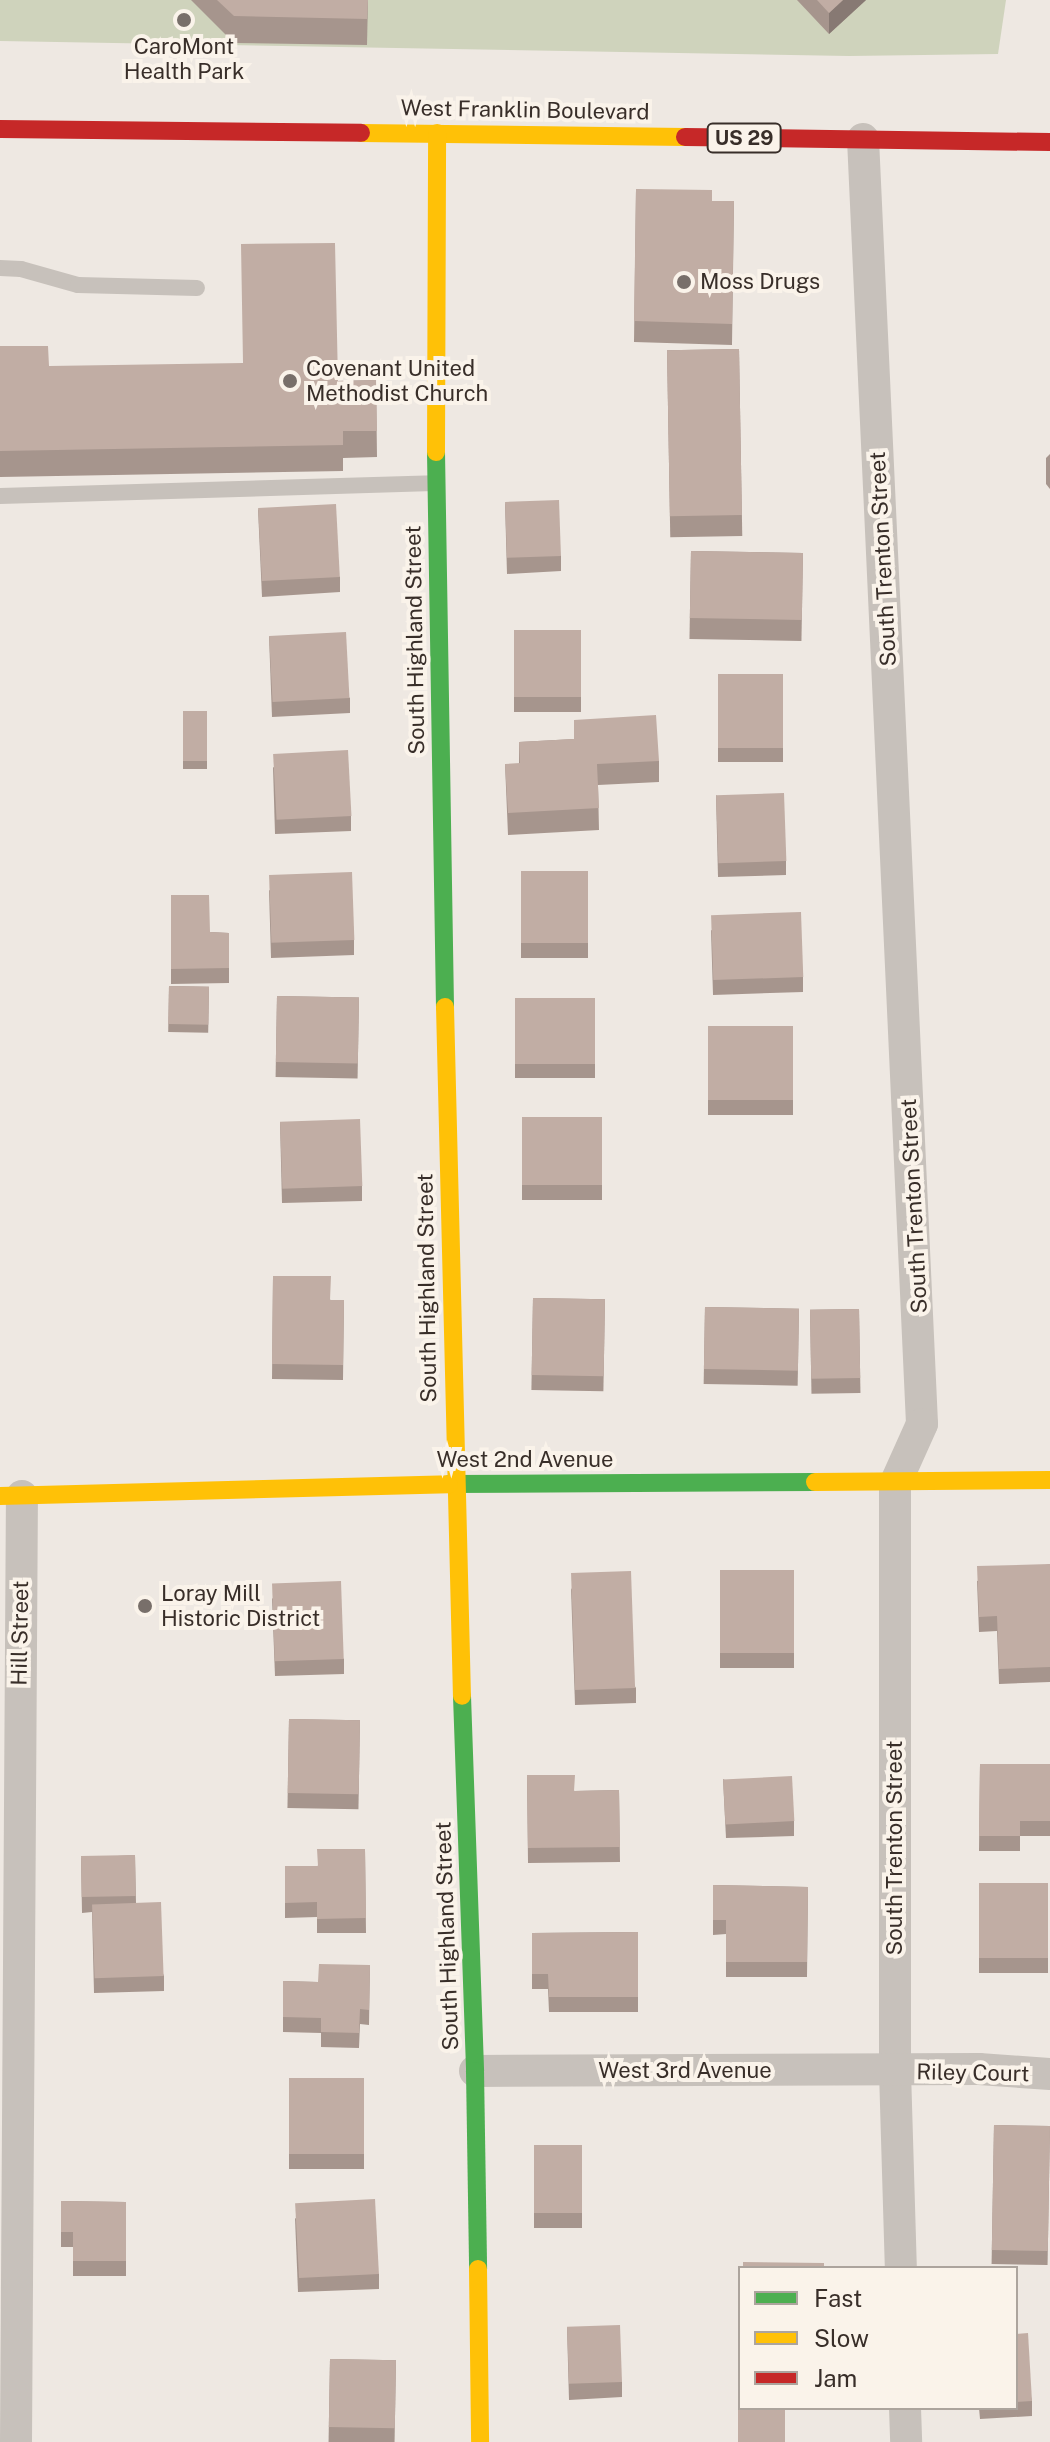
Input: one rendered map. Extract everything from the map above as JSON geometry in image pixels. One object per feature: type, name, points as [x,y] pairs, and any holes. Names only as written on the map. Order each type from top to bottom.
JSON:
[{"type":"street","name":"West Franklin Boulevard","points":[[0,129],[1050,142]]},
{"type":"street","name":"South Highland Street","points":[[437,133],[436,483],[454,1484],[475,2071],[480,2442]]},
{"type":"street","name":"South Trenton Street","points":[[863,139],[922,1424],[895,1484],[895,2071],[901,2266]]},
{"type":"street","name":"West 2nd Avenue","points":[[11,1496],[454,1484],[895,1484],[1050,1480]]},
{"type":"street","name":"Hill Street","points":[[11,1496],[16,2442]]},
{"type":"street","name":"Riley Court","points":[[895,2071],[979,2069],[1050,2074]]},
{"type":"street","name":"West 3rd Avenue","points":[[475,2071],[895,2071]]},
{"type":"street","points":[[905,2410],[906,2442]]},
{"type":"lane","points":[[0,268],[21,269],[78,285],[197,288]]},
{"type":"lane","points":[[0,496],[436,483]]},
{"type":"green space","points":[[0,0],[1006,0],[998,54],[849,56],[0,41]]},
{"type":"building","points":[[217,0],[368,0],[367,19],[234,16]]},
{"type":"building","points":[[817,0],[843,0],[829,13]]},
{"type":"building","name":"Moss Drugs","points":[[636,189],[712,190],[712,201],[734,201],[732,324],[634,321]]},
{"type":"building","name":"Covenant United Methodist Church","points":[[335,243],[338,381],[376,380],[377,431],[343,431],[343,445],[0,451],[0,346],[48,346],[49,366],[243,363],[241,244]]},
{"type":"building","points":[[739,349],[742,515],[670,516],[667,350]]},
{"type":"building","points":[[559,500],[561,556],[507,558],[505,502]]},
{"type":"building","points":[[336,504],[340,577],[262,581],[258,508]]},
{"type":"building","points":[[691,551],[803,553],[802,620],[690,618]]},
{"type":"building","points":[[514,630],[581,630],[581,697],[514,697]]},
{"type":"building","points":[[346,632],[349,698],[273,702],[269,636]]},
{"type":"building","points":[[718,674],[783,674],[783,748],[718,748]]},
{"type":"building","points":[[183,711],[207,711],[207,761],[183,761]]},
{"type":"building","points":[[656,715],[659,761],[597,764],[599,808],[508,813],[505,764],[520,763],[519,742],[574,739],[574,720]]},
{"type":"building","points":[[348,750],[351,816],[277,820],[273,754]]},
{"type":"building","points":[[784,793],[786,861],[718,863],[716,795]]},
{"type":"building","points":[[521,871],[588,871],[588,943],[521,943]]},
{"type":"building","points":[[352,872],[354,940],[271,943],[269,875]]},
{"type":"building","points":[[171,895],[209,895],[210,932],[229,933],[229,968],[171,969]]},
{"type":"building","points":[[801,912],[803,977],[713,980],[711,915]]},
{"type":"building","points":[[169,986],[209,987],[208,1025],[168,1024]]},
{"type":"building","points":[[277,996],[359,997],[358,1063],[276,1062]]},
{"type":"building","points":[[515,998],[595,998],[595,1064],[515,1064]]},
{"type":"building","points":[[708,1026],[793,1026],[793,1100],[708,1100]]},
{"type":"building","points":[[522,1117],[602,1117],[602,1185],[522,1185]]},
{"type":"building","points":[[360,1119],[362,1186],[282,1189],[280,1122]]},
{"type":"building","points":[[273,1276],[331,1276],[330,1300],[344,1300],[343,1365],[272,1364]]},
{"type":"building","points":[[533,1298],[605,1299],[604,1376],[532,1375]]},
{"type":"building","points":[[705,1307],[799,1309],[798,1371],[704,1369]]},
{"type":"building","points":[[859,1309],[860,1378],[811,1379],[810,1310]]},
{"type":"building","points":[[1050,1564],[1050,1667],[999,1669],[997,1616],[979,1617],[977,1566]]},
{"type":"building","points":[[720,1570],[794,1570],[794,1653],[720,1653]]},
{"type":"building","points":[[631,1571],[635,1688],[575,1690],[571,1573]]},
{"type":"building","points":[[341,1581],[344,1659],[275,1661],[272,1583]]},
{"type":"building","points":[[289,1719],[360,1720],[359,1794],[288,1793]]},
{"type":"building","points":[[980,1764],[1050,1764],[1050,1821],[1020,1821],[1020,1836],[979,1836]]},
{"type":"building","points":[[527,1775],[575,1775],[574,1791],[619,1790],[620,1847],[528,1848]]},
{"type":"building","points":[[792,1776],[794,1821],[725,1825],[723,1780]]},
{"type":"building","points":[[317,1849],[365,1849],[366,1918],[317,1919],[317,1902],[285,1903],[285,1866],[318,1866]]},
{"type":"building","points":[[135,1855],[136,1896],[82,1897],[81,1856]]},
{"type":"building","points":[[979,1883],[1048,1883],[1048,1958],[979,1958]]},
{"type":"building","points":[[713,1885],[808,1887],[807,1962],[726,1962],[726,1920],[713,1920]]},
{"type":"building","points":[[161,1902],[164,1976],[95,1978],[92,1904]]},
{"type":"building","points":[[638,1932],[638,1997],[549,1997],[548,1974],[532,1974],[532,1933]]},
{"type":"building","points":[[319,1964],[370,1965],[369,2010],[360,2009],[359,2033],[321,2032],[321,2018],[283,2017],[283,1981],[318,1982]]},
{"type":"building","points":[[289,2078],[364,2078],[364,2154],[289,2154]]},
{"type":"building","points":[[994,2125],[1050,2126],[1048,2251],[992,2250]]},
{"type":"building","points":[[534,2145],[582,2145],[582,2213],[534,2213]]},
{"type":"building","points":[[375,2199],[379,2274],[299,2278],[295,2203]]},
{"type":"building","points":[[61,2201],[126,2202],[126,2261],[73,2261],[73,2232],[61,2232]]},
{"type":"building","points":[[743,2262],[824,2263],[824,2266],[743,2266]]},
{"type":"building","points":[[620,2325],[622,2382],[569,2384],[567,2327]]},
{"type":"building","points":[[1028,2333],[1032,2401],[1018,2402],[1018,2334]]},
{"type":"building","points":[[330,2359],[396,2360],[395,2428],[329,2427]]},
{"type":"building","points":[[738,2410],[785,2410],[785,2442],[738,2442]]},
{"type":"traffic: fast","points":[[436,452],[445,1007]]},
{"type":"traffic: fast","points":[[449,1484],[815,1482]]},
{"type":"traffic: fast","points":[[462,1696],[475,2071],[478,2269]]},
{"type":"traffic: slow","points":[[361,133],[685,137]]},
{"type":"traffic: slow","points":[[436,452],[437,133]]},
{"type":"traffic: slow","points":[[445,1007],[462,1696]]},
{"type":"traffic: slow","points":[[815,1482],[1050,1480]]},
{"type":"traffic: slow","points":[[0,1496],[449,1484]]},
{"type":"traffic: slow","points":[[478,2269],[480,2442]]},
{"type":"traffic: jam","points":[[0,129],[361,133]]},
{"type":"traffic: jam","points":[[685,137],[1050,142]]},
{"type":"place","name":"CaroMont Health Park","points":[[184,20]]},
{"type":"place","name":"Moss Drugs","points":[[684,282]]},
{"type":"place","name":"Covenant United Methodist Church","points":[[290,381]]},
{"type":"place","name":"Loray Mill Historic District","points":[[145,1606]]}]
